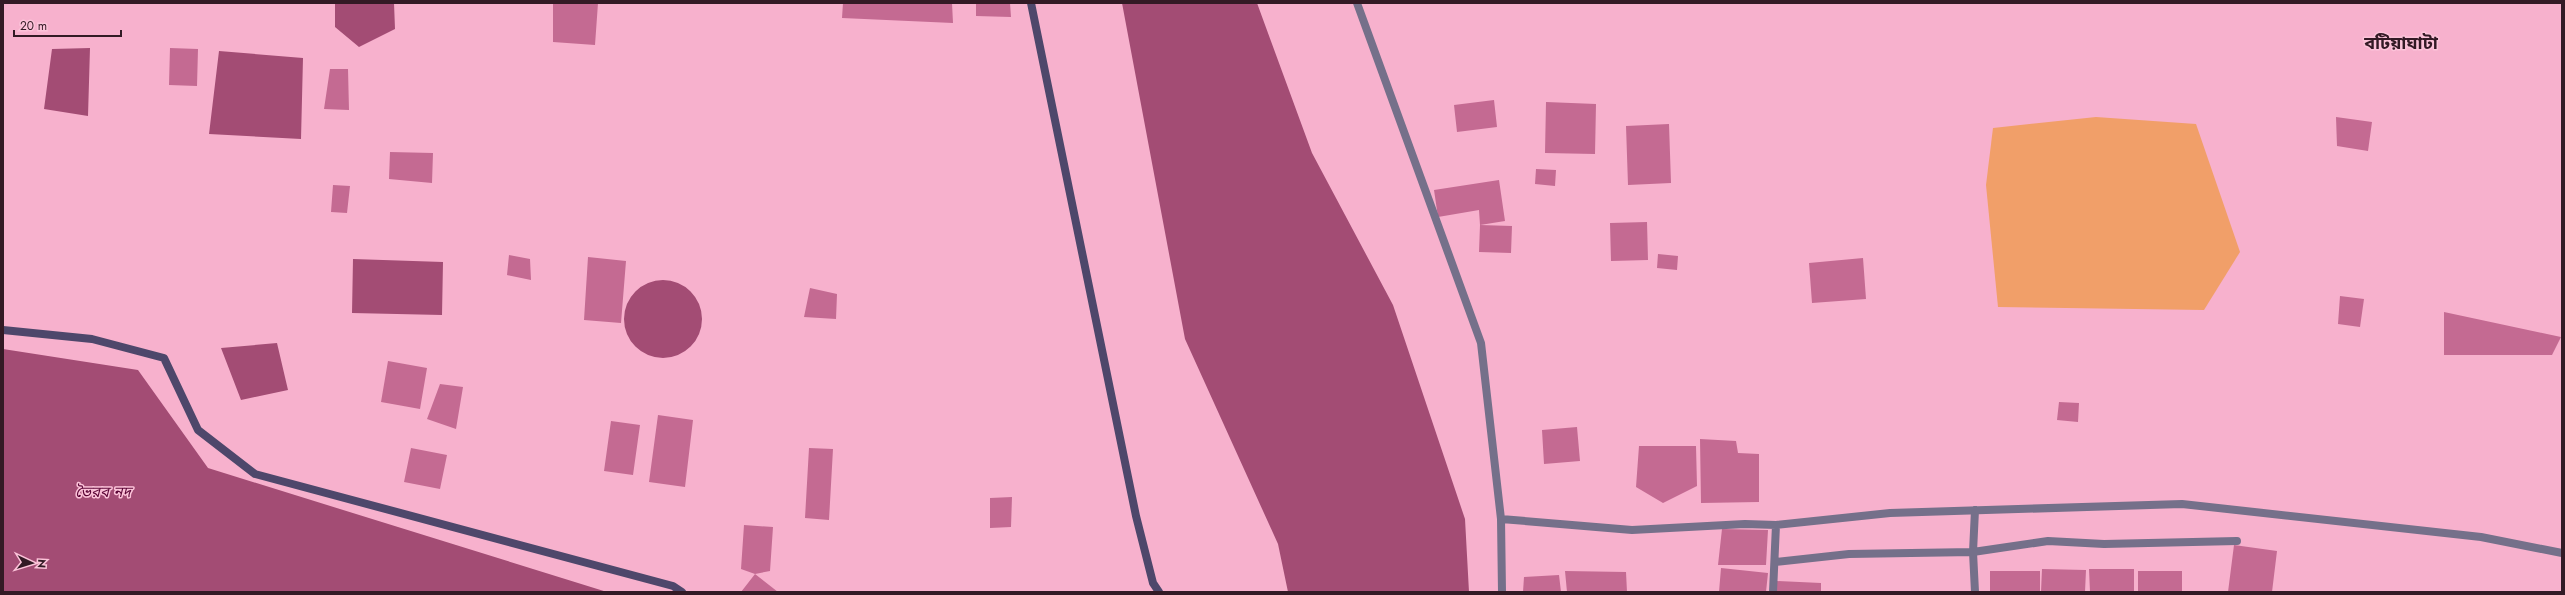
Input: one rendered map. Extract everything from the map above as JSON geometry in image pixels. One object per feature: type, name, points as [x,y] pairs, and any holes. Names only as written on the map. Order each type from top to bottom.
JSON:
[{"type":"street","points":[[1031,3],[1136,516],[1153,584],[1159,592]]},
{"type":"street","points":[[1357,3],[1481,342],[1501,519],[1502,592]]},
{"type":"street","points":[[3,330],[92,339],[164,358],[198,430],[254,474],[673,586],[682,592]]},
{"type":"street","points":[[1501,519],[1632,530],[1745,524],[1776,525],[1890,513],[2182,504],[2480,537],[2562,553]]},
{"type":"street","points":[[1975,510],[1973,552],[1975,592]]},
{"type":"street","points":[[1773,592],[1776,525]]},
{"type":"street","points":[[1775,562],[1849,554],[1973,552],[2048,542],[2104,544],[2237,541]]},
{"type":"shaded area","points":[[2096,117],[2196,124],[2240,252],[2204,310],[1998,307],[1986,185],[1993,128]]},
{"type":"water","points":[[335,3],[394,3],[395,29],[359,47],[335,27]]},
{"type":"water","points":[[1122,3],[1257,3],[1312,153],[1393,305],[1465,519],[1469,592],[1288,592],[1278,544],[1185,339]]},
{"type":"water","points":[[90,48],[88,116],[44,109],[52,49]]},
{"type":"water","points":[[219,51],[303,58],[301,139],[209,134]]},
{"type":"water","points":[[353,259],[443,262],[442,315],[352,313]]},
{"type":"water","points":[[663,280],[678,283],[685,287],[695,297],[699,304],[702,319],[699,334],[695,341],[685,351],[678,355],[663,358],[648,355],[641,351],[631,341],[627,334],[624,319],[627,304],[631,297],[641,287],[648,283]]},
{"type":"water","points":[[277,343],[288,390],[241,400],[221,348]]},
{"type":"water","name":"ভৈরব নদ","points":[[3,349],[138,370],[208,468],[607,592],[3,592]]},
{"type":"building","points":[[553,3],[598,3],[595,45],[553,42]]},
{"type":"building","points":[[843,3],[952,3],[953,23],[842,18]]},
{"type":"building","points":[[976,3],[1010,3],[1011,17],[976,16]]},
{"type":"building","points":[[170,48],[198,49],[197,86],[169,85]]},
{"type":"building","points":[[330,69],[348,69],[349,110],[324,109]]},
{"type":"building","points":[[1494,100],[1497,127],[1457,132],[1454,105]]},
{"type":"building","points":[[1546,102],[1596,104],[1595,154],[1545,153]]},
{"type":"building","points":[[2336,117],[2372,122],[2368,151],[2337,146]]},
{"type":"building","points":[[1669,124],[1671,183],[1628,185],[1626,126]]},
{"type":"building","points":[[390,152],[433,153],[432,183],[389,179]]},
{"type":"building","points":[[1536,169],[1556,170],[1555,186],[1535,184]]},
{"type":"building","points":[[1499,180],[1505,221],[1480,225],[1479,210],[1438,217],[1434,190]]},
{"type":"building","points":[[333,185],[350,186],[347,213],[331,212]]},
{"type":"building","points":[[1647,222],[1648,260],[1611,261],[1610,223]]},
{"type":"building","points":[[1480,225],[1512,226],[1511,253],[1479,252]]},
{"type":"building","points":[[1658,254],[1678,256],[1677,270],[1657,268]]},
{"type":"building","points":[[509,255],[530,259],[531,280],[507,275]]},
{"type":"building","points":[[588,257],[626,261],[621,323],[584,320]]},
{"type":"building","points":[[1863,258],[1866,299],[1812,303],[1809,263]]},
{"type":"building","points":[[810,288],[837,294],[836,319],[804,317]]},
{"type":"building","points":[[2340,296],[2364,299],[2360,327],[2338,324]]},
{"type":"building","points":[[2444,312],[2561,337],[2552,355],[2444,355]]},
{"type":"building","points":[[388,361],[427,368],[420,409],[381,402]]},
{"type":"building","points":[[440,384],[463,387],[456,429],[427,419]]},
{"type":"building","points":[[2059,402],[2079,403],[2078,422],[2057,420]]},
{"type":"building","points":[[658,415],[693,420],[685,487],[649,482]]},
{"type":"building","points":[[611,421],[640,425],[633,475],[604,471]]},
{"type":"building","points":[[1577,427],[1580,461],[1544,464],[1542,430]]},
{"type":"building","points":[[1700,439],[1736,441],[1738,453],[1759,454],[1759,502],[1701,503]]},
{"type":"building","points":[[1639,446],[1696,446],[1697,486],[1663,503],[1636,487]]},
{"type":"building","points":[[411,448],[447,455],[440,489],[404,482]]},
{"type":"building","points":[[809,448],[833,449],[829,520],[805,518]]},
{"type":"building","points":[[1012,497],[1011,527],[990,528],[990,498]]},
{"type":"building","points":[[744,525],[773,527],[770,571],[755,574],[741,569]]},
{"type":"building","points":[[1722,529],[1768,530],[1766,565],[1718,565]]},
{"type":"building","points":[[2234,545],[2277,551],[2272,592],[2228,592]]},
{"type":"building","points":[[1721,568],[1768,573],[1766,592],[1719,592]]},
{"type":"building","points":[[2042,569],[2086,570],[2085,592],[2041,592]]},
{"type":"building","points":[[2089,569],[2134,569],[2134,592],[2090,592]]},
{"type":"building","points":[[1565,571],[1626,572],[1627,592],[1567,592]]},
{"type":"building","points":[[1990,571],[2040,571],[2040,592],[1990,592]]},
{"type":"building","points":[[2138,571],[2182,571],[2182,592],[2138,592]]},
{"type":"building","points":[[755,574],[778,592],[741,592]]},
{"type":"building","points":[[1559,575],[1561,592],[1523,592],[1524,577]]},
{"type":"building","points":[[1777,581],[1821,583],[1821,592],[1776,592]]},
{"type":"district","name":"বটিয়াঘাটা","points":[[2401,43]]}]
